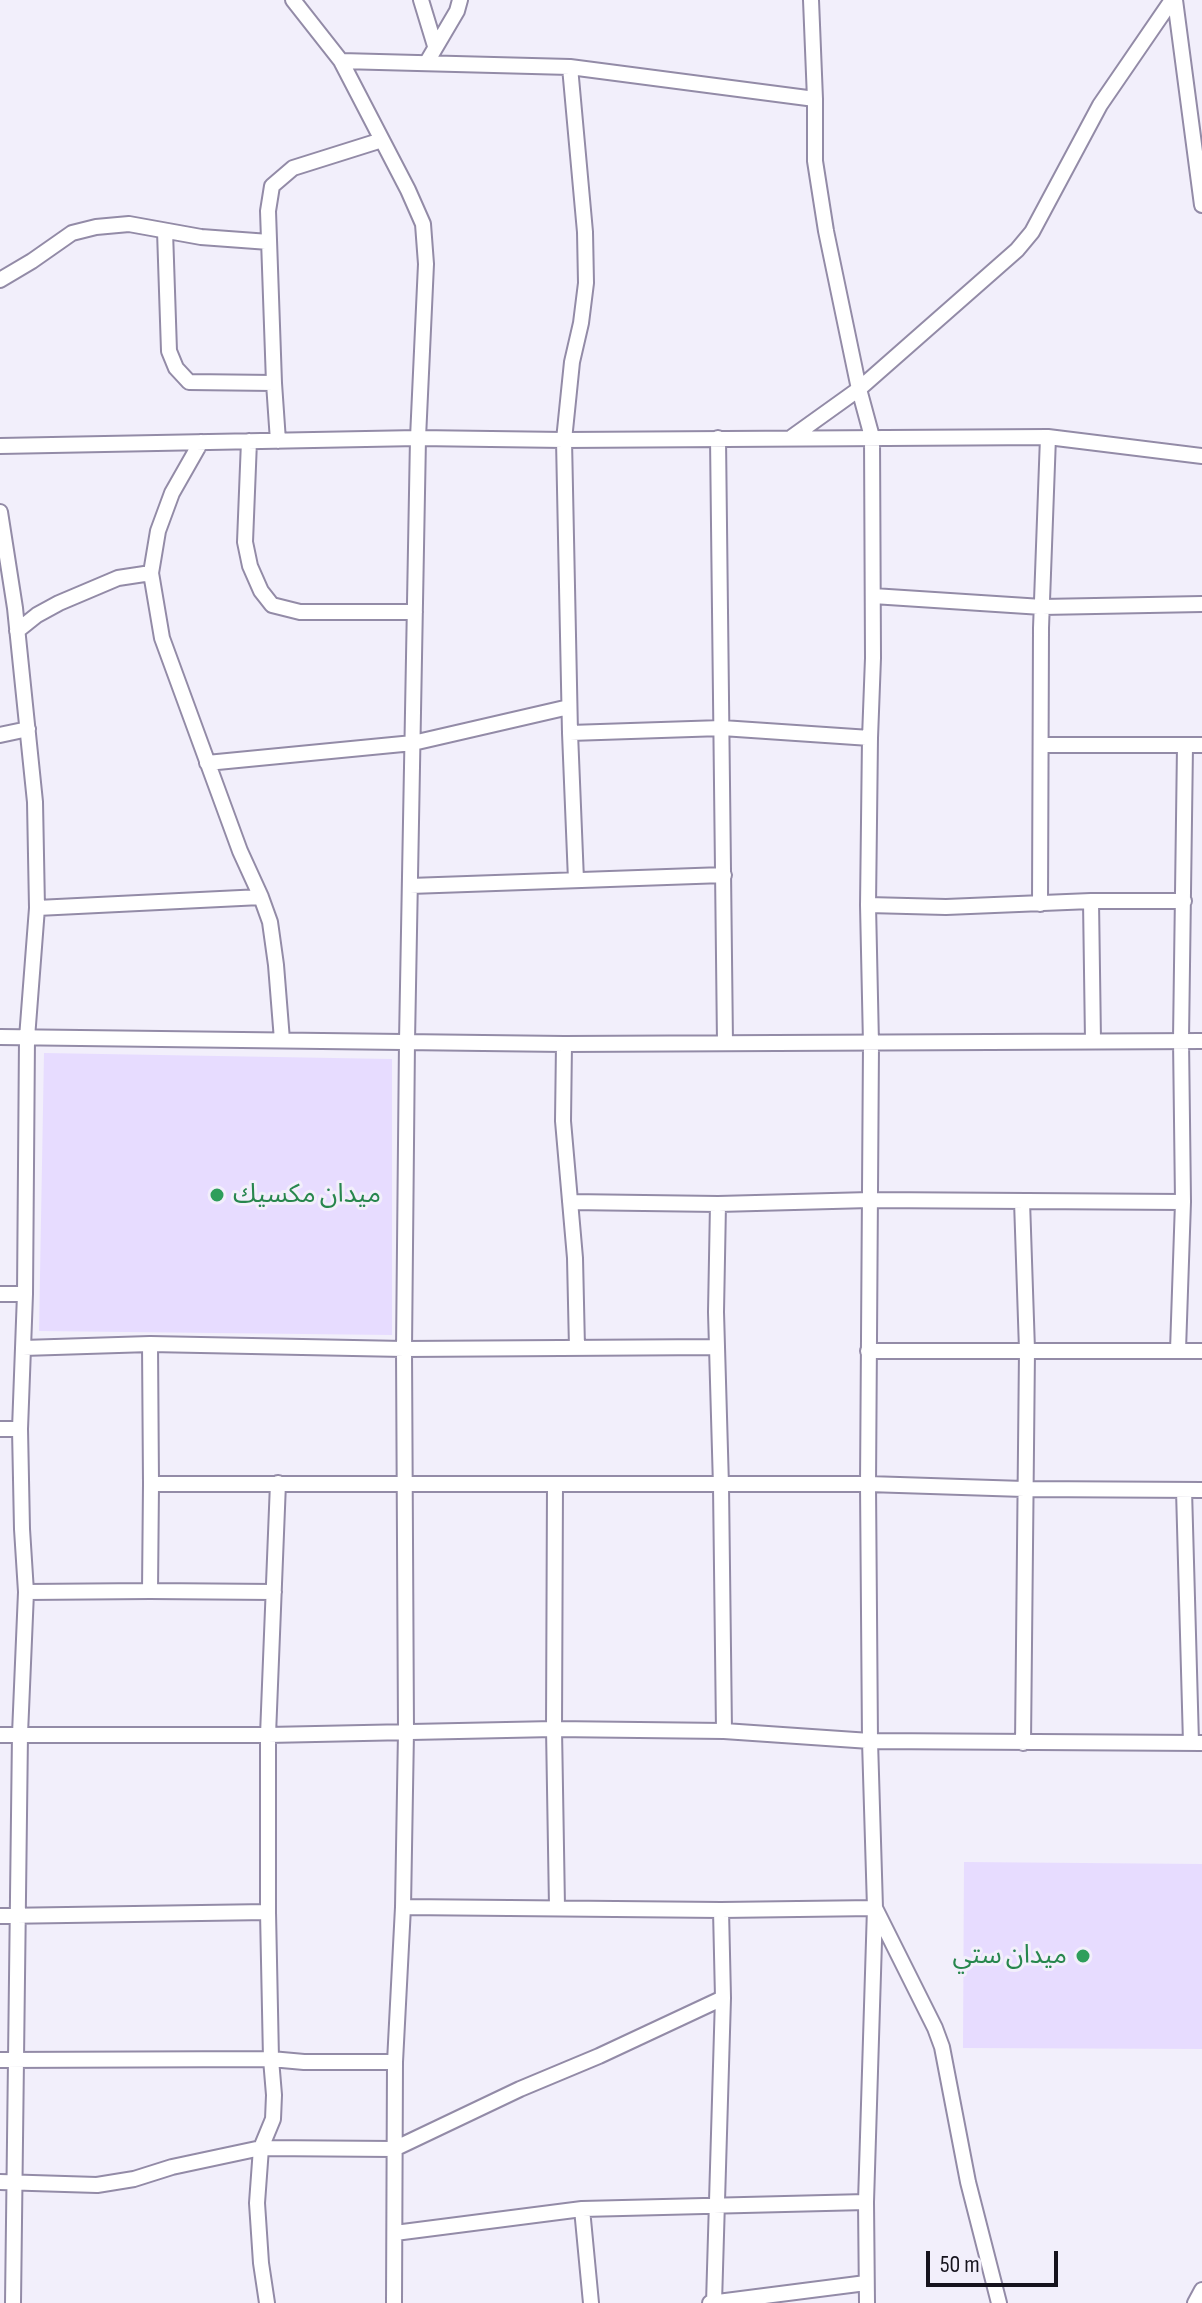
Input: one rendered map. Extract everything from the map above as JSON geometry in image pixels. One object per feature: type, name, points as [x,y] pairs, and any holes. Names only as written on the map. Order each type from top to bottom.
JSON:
[{"type":"street","points":[[293,0],[341,61],[382,140],[423,224],[426,264],[418,438],[407,1041],[404,1349],[406,1732],[403,1907],[395,2062],[394,2303]]},
{"type":"street","points":[[421,0],[435,46]]},
{"type":"street","points":[[427,62],[457,11],[460,0]]},
{"type":"street","points":[[811,0],[815,161],[826,231],[872,437],[868,1484],[875,1908],[866,2202],[867,2303]]},
{"type":"street","points":[[1174,0],[1202,205]]},
{"type":"street","points":[[792,437],[859,389],[1017,250],[1032,232],[1100,105],[1174,0]]},
{"type":"street","points":[[341,61],[570,67],[815,99]]},
{"type":"street","points":[[570,67],[585,232],[586,283],[572,362],[564,440],[576,880]]},
{"type":"street","points":[[278,441],[268,211],[272,186],[293,168],[382,140]]},
{"type":"street","points":[[0,280],[72,233],[96,227],[129,224],[201,237],[269,242]]},
{"type":"street","points":[[165,231],[169,351],[176,368],[189,382],[274,383]]},
{"type":"street","points":[[1040,904],[1042,607],[1048,437]]},
{"type":"street","points":[[0,446],[418,438],[1048,437],[1202,456]]},
{"type":"street","points":[[718,438],[725,1043]]},
{"type":"street","points":[[249,441],[245,542],[250,566],[261,591],[272,605],[300,612],[415,612]]},
{"type":"street","points":[[201,442],[172,493],[158,531],[151,573],[162,638],[240,851],[270,922],[282,1040]]},
{"type":"street","points":[[0,512],[8,609],[17,631],[35,802],[37,908],[27,1038],[25,1294],[20,1429],[26,1592],[20,1734],[13,2303]]},
{"type":"street","points":[[17,631],[59,603],[118,578],[151,573]]},
{"type":"street","points":[[873,596],[1042,607],[1202,604]]},
{"type":"street","points":[[207,763],[413,743],[569,707]]},
{"type":"street","points":[[570,733],[722,728],[870,738]]},
{"type":"street","points":[[0,735],[28,729]]},
{"type":"street","points":[[1041,745],[1202,745]]},
{"type":"street","points":[[1178,1350],[1183,1202],[1181,1039],[1185,746]]},
{"type":"street","points":[[410,886],[724,875]]},
{"type":"street","points":[[37,908],[261,897]]},
{"type":"street","points":[[1091,901],[1093,1041]]},
{"type":"street","points":[[868,905],[946,907],[1184,901]]},
{"type":"street","points":[[0,1037],[564,1044],[1202,1041]]},
{"type":"street","points":[[564,1044],[563,1121],[576,1273],[577,1348]]},
{"type":"street","points":[[1022,1201],[1027,1350],[1023,1743]]},
{"type":"street","points":[[570,1202],[1183,1202]]},
{"type":"street","points":[[718,1204],[715,1263],[724,1731]]},
{"type":"street","points":[[0,1294],[25,1294]]},
{"type":"street","points":[[23,1348],[150,1344],[404,1349],[717,1347]]},
{"type":"street","points":[[150,1344],[150,1591]]},
{"type":"street","points":[[868,1351],[1202,1351]]},
{"type":"street","points":[[0,1429],[20,1429]]},
{"type":"street","points":[[267,2303],[257,2203],[261,2148],[273,2119],[274,2095],[268,1912],[268,1735],[278,1483]]},
{"type":"street","points":[[151,1484],[868,1484],[1202,1490]]},
{"type":"street","points":[[555,1484],[557,1907]]},
{"type":"street","points":[[0,1735],[268,1735],[554,1729],[724,1731],[870,1741],[1196,1743],[1184,1490]]},
{"type":"street","points":[[26,1592],[274,1592]]},
{"type":"street","points":[[403,1907],[875,1908]]},
{"type":"street","points":[[875,1908],[942,2047],[968,2182],[1000,2303]]},
{"type":"street","points":[[721,1910],[723,1998],[713,2303],[866,2283]]},
{"type":"street","points":[[0,1916],[268,1912]]},
{"type":"street","points":[[0,2182],[97,2185],[261,2148],[394,2149],[723,1998]]},
{"type":"street","points":[[0,2060],[395,2062]]},
{"type":"street","points":[[395,2233],[582,2209],[866,2202]]},
{"type":"street","points":[[582,2209],[591,2303]]},
{"type":"street","points":[[1195,2303],[1202,2290]]},
{"type":"shaded area","name":"ميدان مكسيك","points":[[44,1053],[392,1059],[392,1335],[39,1331]]},
{"type":"shaded area","name":"ميدان ستي","points":[[964,1862],[1202,1864],[1202,2049],[963,2048]]},
{"type":"place","name":"ميدان مكسيك","points":[[217,1195]]},
{"type":"place","name":"ميدان ستي","points":[[1083,1956]]}]
